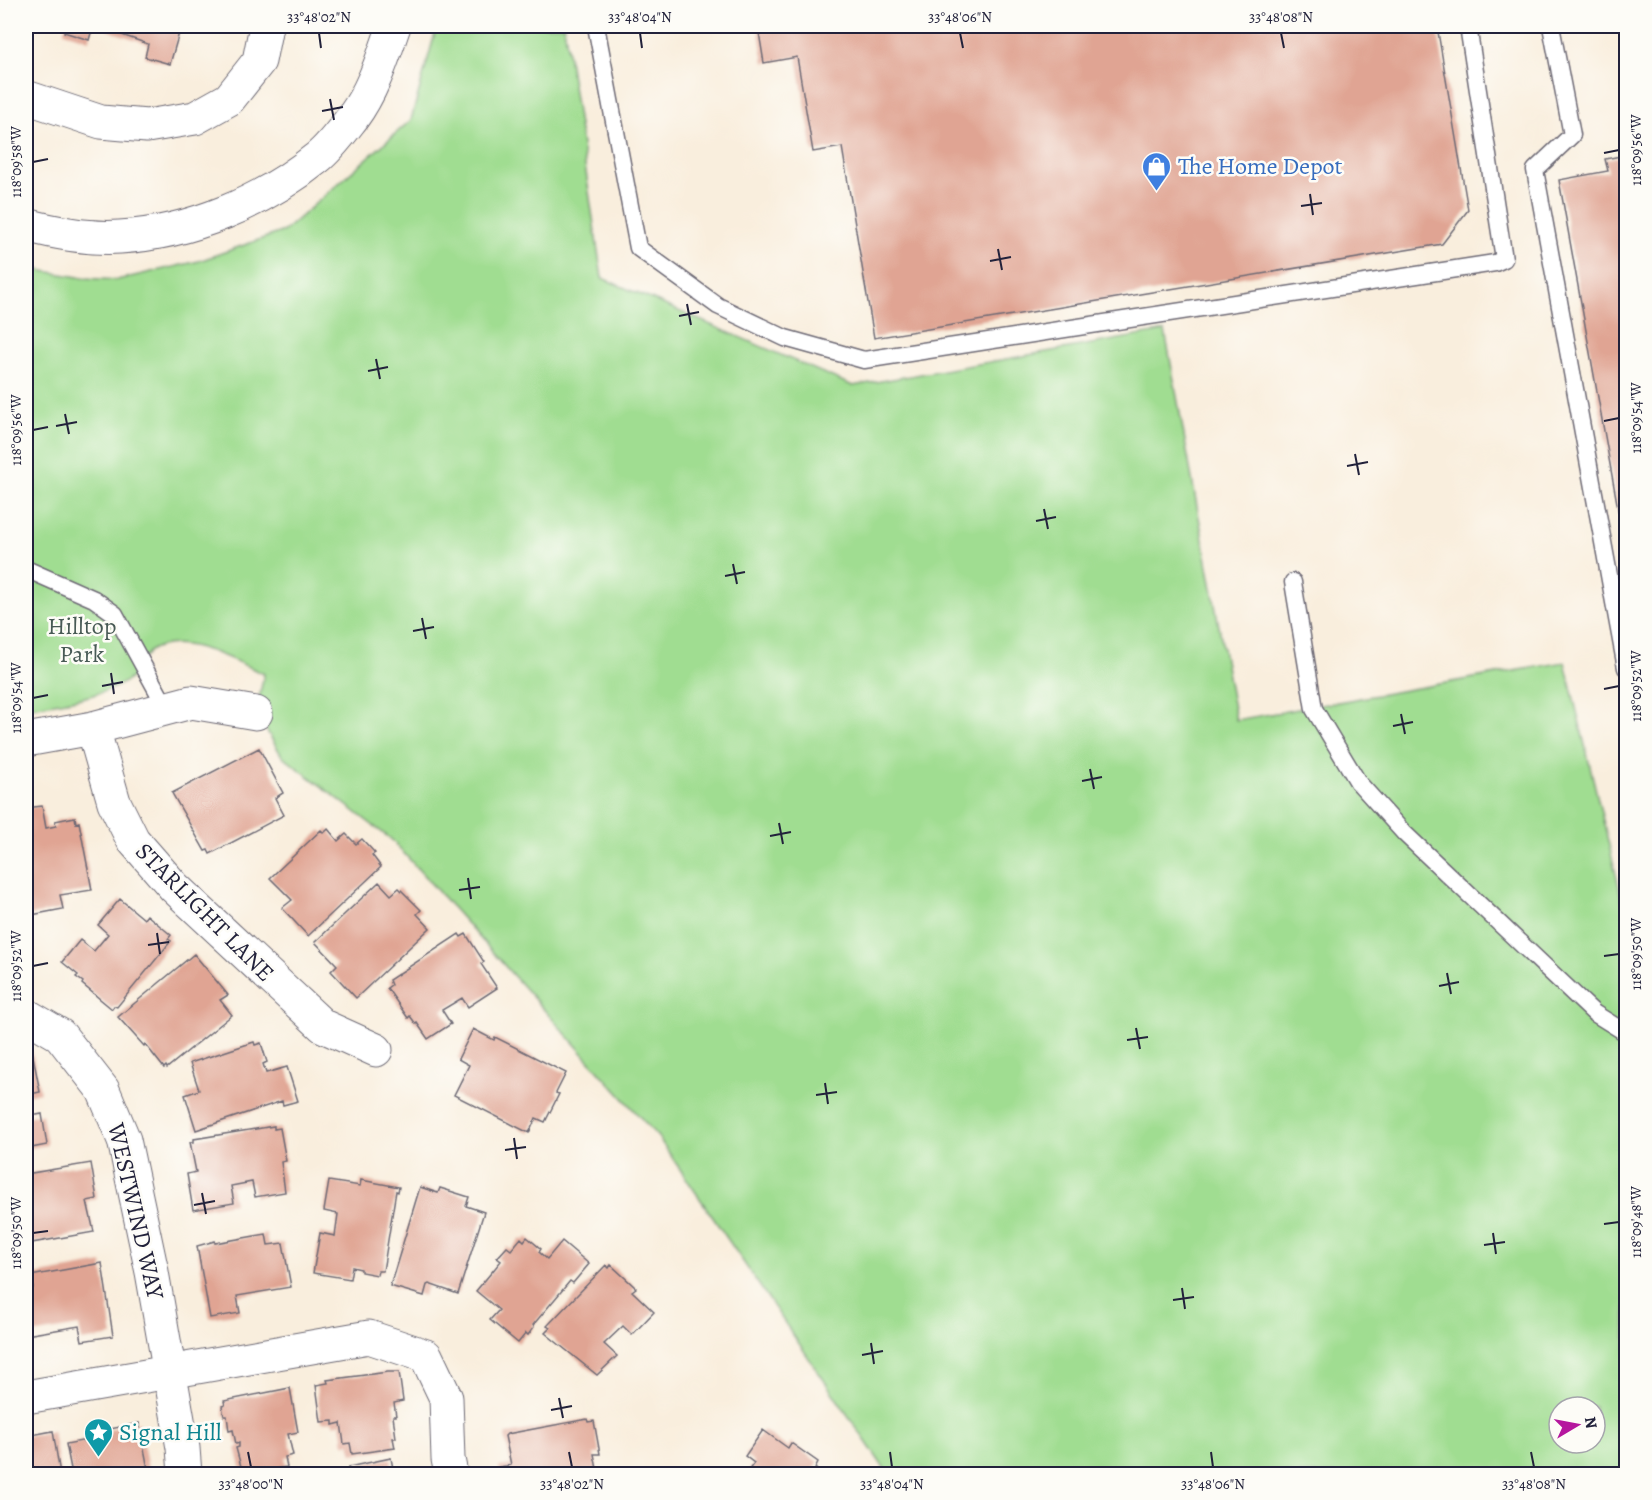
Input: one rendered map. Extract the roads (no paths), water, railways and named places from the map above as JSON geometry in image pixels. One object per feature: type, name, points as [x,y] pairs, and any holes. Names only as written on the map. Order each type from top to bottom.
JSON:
[{"type":"street","points":[[26,97],[101,122],[147,126],[195,118],[229,99],[259,61],[266,26]]},
{"type":"street","points":[[26,225],[57,233],[120,237],[178,228],[222,213],[274,188],[319,158],[354,116],[378,71],[394,26]]},
{"type":"street","points":[[26,740],[93,728],[179,705],[256,713]]},
{"type":"street","name":"STARLIGHT LANE","points":[[93,728],[114,802],[133,840],[174,887],[322,1026],[376,1050]]},
{"type":"street","name":"WESTWIND WAY","points":[[26,1015],[60,1035],[103,1090],[124,1140],[152,1272],[183,1448],[185,1474]]},
{"type":"street","points":[[26,1397],[369,1336],[426,1356],[446,1398],[448,1459],[451,1474]]},
{"type":"lane","points":[[596,26],[638,248],[718,306],[784,338],[864,360],[1504,260],[1468,26]]},
{"type":"lane","points":[[1551,26],[1572,135],[1535,170],[1626,668]]},
{"type":"lane","points":[[26,569],[94,599],[115,614],[179,705]]},
{"type":"lane","points":[[1293,582],[1314,710],[1358,782],[1404,833],[1585,1005],[1626,1033]]},
{"type":"place","name":"The Home Depot","points":[[1157,192]]},
{"type":"place","name":"Signal Hill","points":[[98,1458]]},
{"type":"park label","name":"Hilltop Park","points":[[82,640]]}]
